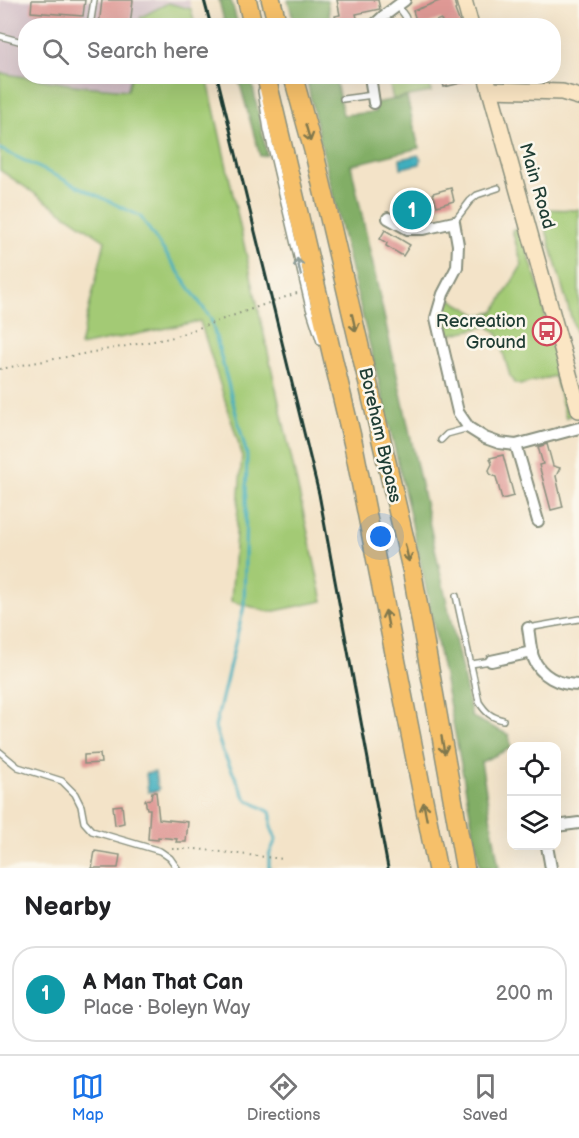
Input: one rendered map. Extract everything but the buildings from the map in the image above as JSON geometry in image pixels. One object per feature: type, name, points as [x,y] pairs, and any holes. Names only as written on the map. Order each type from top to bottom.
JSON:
[{"type":"highway","points":[[247,0],[250,18]]},
{"type":"highway","points":[[271,0],[276,18]]},
{"type":"highway","name":"Boreham Bypass","points":[[263,84],[353,443],[437,868]]},
{"type":"highway","name":"Boreham Bypass","points":[[295,84],[315,156],[412,571],[465,868]]},
{"type":"main road","points":[[464,0],[469,18]]},
{"type":"main road","name":"Main Road","points":[[488,84],[579,410]]},
{"type":"main road","points":[[496,84],[562,92],[579,97]]},
{"type":"street","points":[[383,18],[401,3]]},
{"type":"street","points":[[371,84],[374,99]]},
{"type":"street","points":[[388,218],[408,229],[423,229],[454,222],[458,245],[457,267],[443,294],[436,318],[459,412],[469,428],[485,438],[516,445],[579,428]]},
{"type":"street","points":[[516,445],[538,521]]},
{"type":"street","points":[[528,628],[533,658],[544,675],[563,683],[579,685]]},
{"type":"street","points":[[491,661],[532,652]]},
{"type":"street","points":[[561,825],[579,823]]},
{"type":"street","points":[[548,850],[551,868]]},
{"type":"lane","points":[[91,18],[94,0]]},
{"type":"lane","points":[[401,3],[406,18]]},
{"type":"lane","points":[[0,36],[18,41]]},
{"type":"lane","points":[[263,84],[267,130],[309,308],[324,353]]},
{"type":"lane","points":[[343,99],[374,99]]},
{"type":"lane","points":[[454,222],[477,195],[498,188]]},
{"type":"lane","points":[[328,364],[353,443]]},
{"type":"lane","points":[[441,440],[447,434],[469,428]]},
{"type":"lane","points":[[456,596],[479,702],[492,717],[503,720]]},
{"type":"lane","points":[[528,628],[579,619]]},
{"type":"lane","points":[[471,664],[491,661]]},
{"type":"lane","points":[[0,753],[18,767],[62,782],[75,794],[81,806],[84,822],[92,831],[160,851],[170,858],[177,868]]},
{"type":"path","points":[[0,369],[170,338],[305,290]]},
{"type":"path","points":[[160,851],[196,849],[283,859]]},
{"type":"shaded area","points":[[0,0],[189,0],[191,9],[167,3],[141,18],[18,18],[18,76],[0,73]]},
{"type":"shaded area","points":[[68,84],[130,84],[128,91]]},
{"type":"green space","points":[[219,0],[231,0],[236,18],[223,18]]},
{"type":"green space","points":[[288,0],[327,0],[330,18],[293,18]]},
{"type":"green space","points":[[168,3],[191,9],[193,18],[141,18]]},
{"type":"green space","points":[[0,73],[18,76],[18,84],[68,84],[128,90],[129,84],[209,84],[323,601],[270,612],[231,601],[242,454],[200,321],[80,346],[105,241],[0,170]]},
{"type":"green space","points":[[240,84],[252,84],[267,155],[260,156]]},
{"type":"green space","points":[[308,84],[336,84],[343,115],[375,112],[374,103],[407,97],[419,148],[351,165],[472,717],[509,735],[510,742],[507,742],[507,750],[481,762],[499,868],[480,868],[425,584]]},
{"type":"green space","points":[[390,84],[429,84],[431,92],[393,99]]},
{"type":"green space","points":[[540,209],[579,210],[579,345]]},
{"type":"green space","points":[[520,228],[544,303],[545,326],[562,368],[572,411],[566,418],[555,376],[520,385],[514,383],[498,335],[488,326],[448,335],[445,312],[449,298],[478,315],[494,312],[522,265],[512,230]]},
{"type":"water","points":[[418,155],[421,159],[420,164],[401,168],[400,159]]},
{"type":"water","points":[[155,772],[158,791],[148,792],[146,773]]},
{"type":"waterway","points":[[0,149],[140,216],[211,319],[247,455],[244,606],[215,727],[222,750],[246,799],[270,812],[271,827],[276,839],[269,855],[269,868]]},
{"type":"railway","points":[[204,0],[209,18]]},
{"type":"railway","points":[[219,84],[319,494],[388,868]]},
{"type":"place","name":"A Man That Can","points":[[412,210]]},
{"type":"place","name":"Recreation Ground","points":[[547,331]]}]
